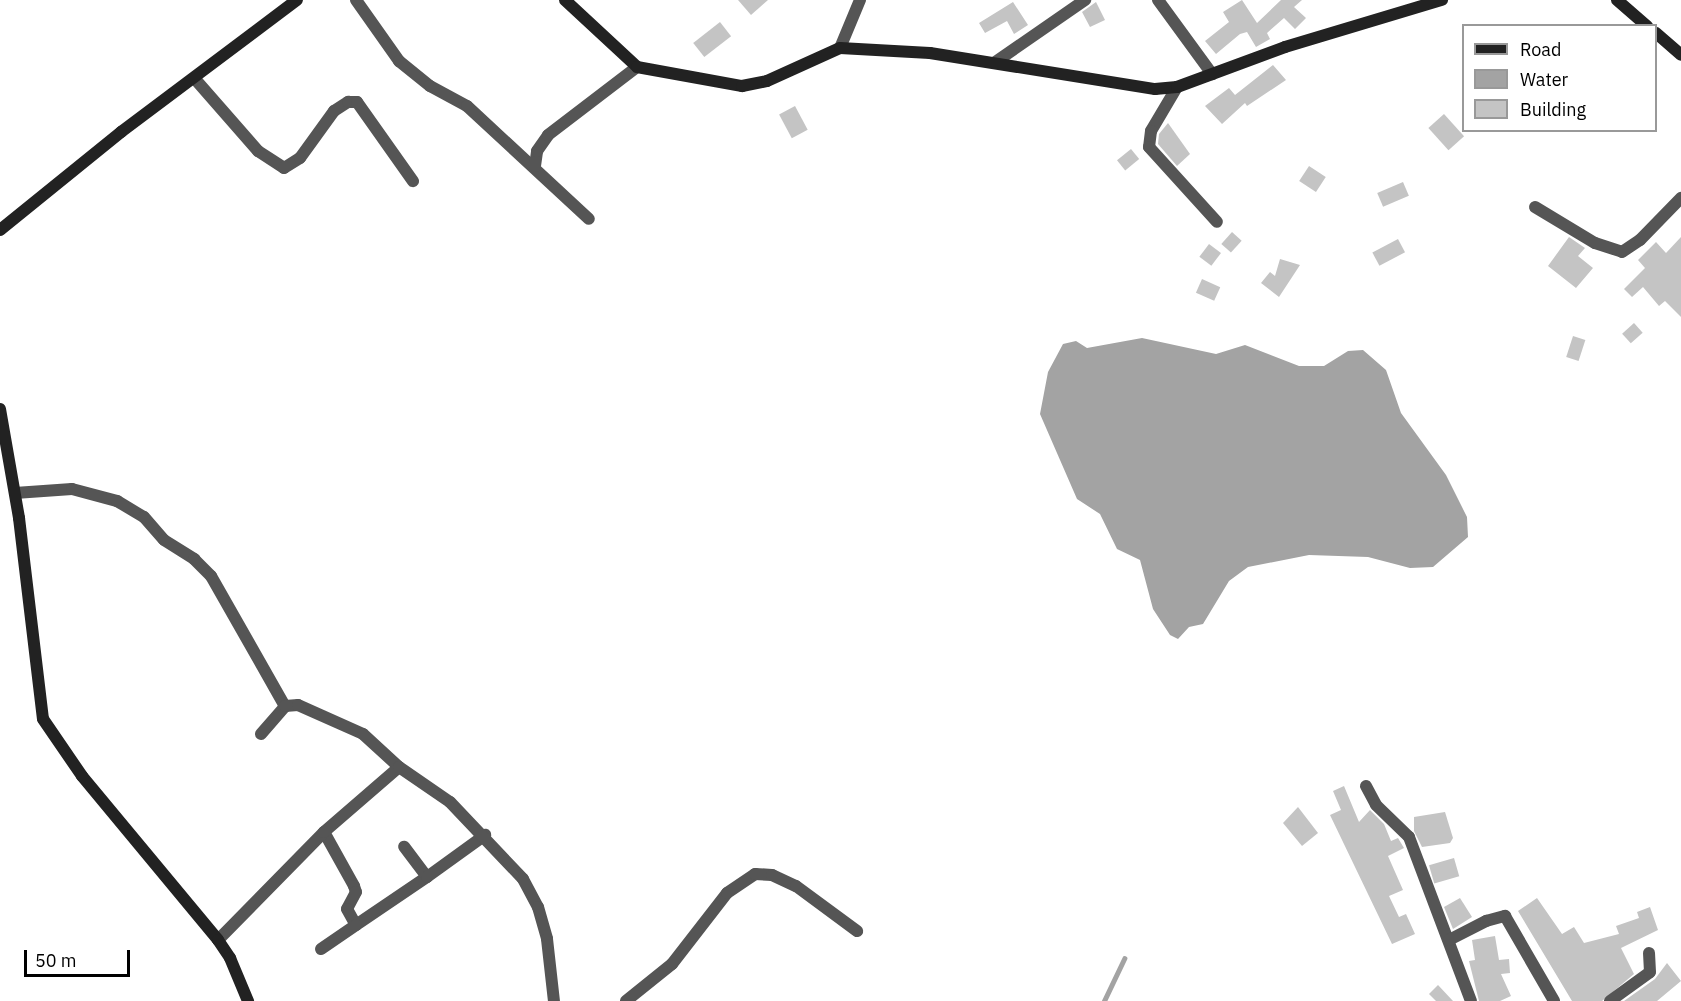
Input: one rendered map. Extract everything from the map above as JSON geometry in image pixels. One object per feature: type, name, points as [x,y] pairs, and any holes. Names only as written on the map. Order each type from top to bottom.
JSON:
[{"type":"street","points":[[0,230],[121,132],[195,79],[297,0]]},
{"type":"street","points":[[356,0],[399,61],[430,86],[467,106],[535,166],[589,219]]},
{"type":"street","points":[[565,0],[637,67],[753,86],[840,48],[895,50],[994,63],[1126,86],[1177,87],[1285,47],[1443,0]]},
{"type":"street","points":[[840,48],[860,0]]},
{"type":"street","points":[[994,63],[1085,0]]},
{"type":"street","points":[[1158,0],[1212,74]]},
{"type":"street","points":[[1617,0],[1645,24]]},
{"type":"street","points":[[1657,34],[1681,55]]},
{"type":"street","points":[[535,166],[537,151],[548,135],[637,67]]},
{"type":"street","points":[[195,79],[258,151],[284,168],[300,158],[334,111],[348,102],[357,102],[413,181]]},
{"type":"street","points":[[1177,87],[1151,131],[1149,147],[1217,222]]},
{"type":"street","points":[[1536,207],[1602,246],[1622,252],[1640,240],[1681,198]]},
{"type":"street","points":[[0,409],[15,492],[44,719],[82,776],[218,940],[230,958],[248,1001]]},
{"type":"street","points":[[15,492],[72,489],[117,501],[144,518],[170,546],[194,560],[211,576],[285,706]]},
{"type":"street","points":[[261,734],[285,706]]},
{"type":"street","points":[[285,706],[305,707],[363,734],[399,767],[435,789],[485,835],[523,879],[538,907],[548,939],[554,1001]]},
{"type":"street","points":[[218,940],[324,832],[399,767]]},
{"type":"street","points":[[1366,786],[1376,805],[1409,837],[1471,1001]]},
{"type":"street","points":[[324,832],[354,886],[356,892],[347,909],[356,926]]},
{"type":"street","points":[[321,949],[485,835]]},
{"type":"street","points":[[404,847],[427,877]]},
{"type":"street","points":[[626,1001],[672,964],[727,893],[755,874],[772,875],[796,886],[857,931]]},
{"type":"street","points":[[1449,940],[1486,921],[1505,916],[1510,920],[1554,1001]]},
{"type":"street","points":[[1610,1001],[1650,972],[1649,953]]},
{"type":"water","points":[[1142,338],[1216,354],[1245,345],[1299,366],[1324,366],[1348,351],[1363,350],[1386,370],[1401,413],[1446,475],[1467,517],[1468,537],[1433,567],[1410,568],[1368,557],[1309,555],[1248,567],[1229,581],[1203,624],[1189,627],[1178,639],[1170,635],[1153,609],[1140,560],[1117,549],[1100,514],[1077,499],[1040,414],[1048,372],[1063,344],[1076,341],[1087,348]]},
{"type":"building","points":[[738,0],[768,0],[751,15]]},
{"type":"building","points":[[1242,0],[1257,23],[1281,0],[1302,0],[1294,7],[1306,18],[1295,29],[1284,18],[1267,33],[1270,39],[1256,47],[1247,32],[1240,34],[1216,54],[1205,41],[1229,22],[1223,12]]},
{"type":"building","points":[[1013,2],[1028,25],[1014,34],[1007,21],[985,33],[979,23]]},
{"type":"building","points":[[1096,2],[1105,20],[1090,27],[1082,12]]},
{"type":"building","points":[[720,22],[731,36],[704,57],[693,43]]},
{"type":"building","points":[[1273,65],[1286,80],[1247,106],[1245,103],[1222,124],[1205,106],[1229,88],[1235,95]]},
{"type":"building","points":[[795,106],[808,130],[792,138],[779,114]]},
{"type":"building","points":[[1444,114],[1464,136],[1448,150],[1428,128]]},
{"type":"building","points":[[1168,123],[1190,154],[1177,166],[1158,144],[1159,134]]},
{"type":"building","points":[[1131,149],[1139,159],[1125,170],[1117,160]]},
{"type":"building","points":[[1309,166],[1326,177],[1316,192],[1299,181]]},
{"type":"building","points":[[1403,182],[1409,196],[1383,207],[1377,193]]},
{"type":"building","points":[[1232,232],[1242,241],[1231,253],[1221,244]]},
{"type":"building","points":[[1569,237],[1585,248],[1578,256],[1593,268],[1576,288],[1548,266]]},
{"type":"building","points":[[1681,237],[1681,317],[1665,301],[1659,306],[1643,287],[1632,297],[1624,289],[1645,268],[1638,260],[1656,242],[1666,253]]},
{"type":"building","points":[[1398,239],[1405,252],[1379,266],[1372,253]]},
{"type":"building","points":[[1209,244],[1221,253],[1211,266],[1199,257]]},
{"type":"building","points":[[1280,259],[1300,265],[1279,297],[1261,283],[1270,272],[1275,276]]},
{"type":"building","points":[[1202,279],[1220,287],[1214,301],[1196,293]]},
{"type":"building","points":[[1634,323],[1643,333],[1631,343],[1622,334]]},
{"type":"building","points":[[1573,336],[1585,340],[1579,361],[1566,357]]},
{"type":"building","points":[[1344,786],[1359,822],[1370,810],[1384,824],[1391,841],[1398,838],[1404,848],[1388,856],[1403,890],[1389,896],[1399,917],[1406,914],[1415,934],[1392,944],[1330,815],[1341,810],[1333,791]]},
{"type":"building","points":[[1298,807],[1318,833],[1302,846],[1283,823]]},
{"type":"building","points":[[1445,812],[1453,838],[1450,843],[1422,847],[1414,831],[1414,817]]},
{"type":"building","points":[[1454,858],[1459,876],[1434,883],[1429,865]]},
{"type":"building","points":[[1460,898],[1472,917],[1453,929],[1444,907]]},
{"type":"building","points":[[1537,898],[1562,934],[1574,927],[1584,943],[1619,934],[1616,926],[1639,918],[1637,912],[1650,907],[1658,930],[1621,948],[1634,974],[1602,1001],[1572,1001],[1518,911]]},
{"type":"building","points":[[1495,936],[1499,960],[1509,959],[1510,973],[1501,974],[1511,996],[1500,1001],[1479,1001],[1469,961],[1475,960],[1472,940]]},
{"type":"building","points":[[1667,963],[1681,981],[1657,1001],[1624,1001],[1655,979]]},
{"type":"building","points":[[1438,985],[1453,1001],[1436,1001],[1429,994]]},
{"type":"waterway","points":[[1104,1001],[1124,959]]}]
